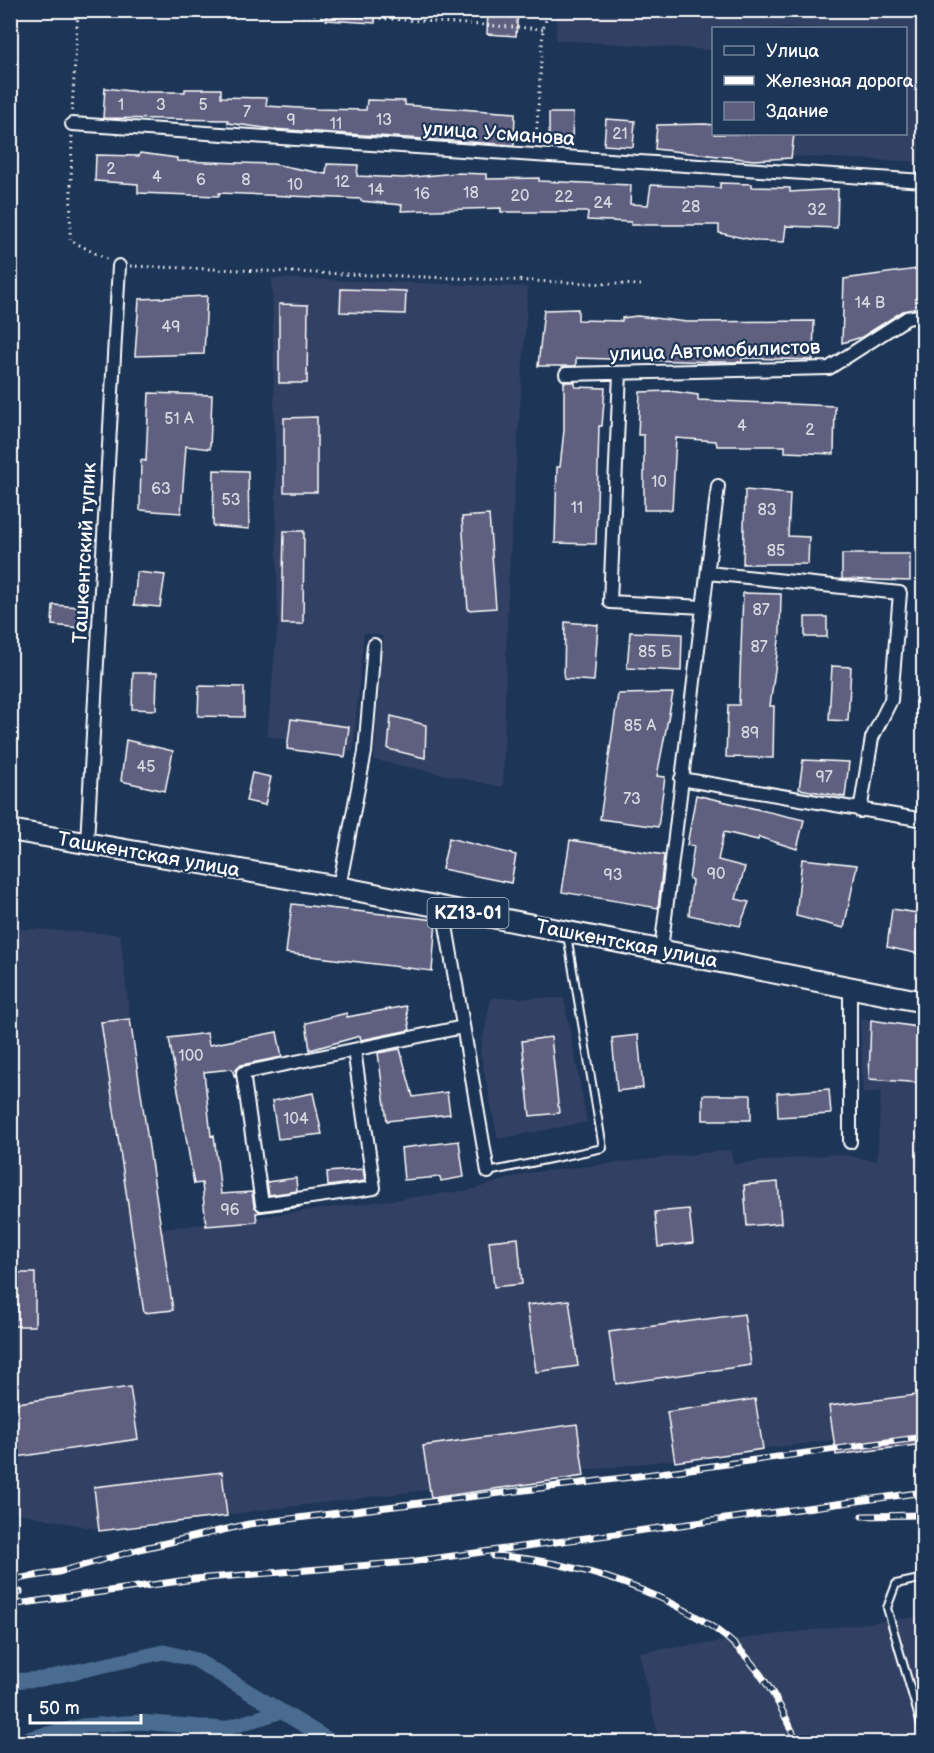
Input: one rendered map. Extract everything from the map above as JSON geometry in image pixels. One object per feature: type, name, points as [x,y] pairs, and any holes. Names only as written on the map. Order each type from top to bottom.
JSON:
[{"type":"main road","name":"Ташкентская улица","points":[[10,830],[339,887],[924,1002]]},
{"type":"street","name":"улица Усманова","points":[[72,124],[924,181]]},
{"type":"street","name":"Ташкентский тупик","points":[[87,842],[119,266]]},
{"type":"street","name":"улица Автомобилистов","points":[[566,374],[829,368],[907,318],[924,315]]},
{"type":"street","points":[[620,372],[610,602],[703,607]]},
{"type":"street","points":[[661,950],[718,486]]},
{"type":"street","points":[[708,573],[900,593],[891,700],[872,738],[860,811]]},
{"type":"street","points":[[339,887],[365,752],[374,645]]},
{"type":"street","points":[[681,779],[924,820]]},
{"type":"street","points":[[443,908],[488,1172]]},
{"type":"street","points":[[850,988],[850,1142]]},
{"type":"street","points":[[354,1050],[374,1188],[262,1204],[243,1073],[463,1027]]},
{"type":"lane","points":[[488,1172],[603,1148],[567,932]]},
{"type":"lane","points":[[924,1578],[896,1584],[887,1608],[924,1735]]},
{"type":"path","points":[[78,10],[72,124],[70,240],[119,266],[641,285]]},
{"type":"path","points":[[254,10],[543,29]]},
{"type":"path","points":[[535,155],[543,29],[549,10]]},
{"type":"path","points":[[94,1743],[151,1737],[209,1743]]},
{"type":"path","points":[[233,1743],[255,1737],[289,1743]]},
{"type":"shaded area","points":[[557,11],[923,11],[923,162],[786,156],[789,135],[907,135],[907,27],[712,27],[712,50],[556,40]]},
{"type":"shaded area","points":[[272,278],[528,287],[508,588],[503,787],[374,760],[383,636],[364,633],[353,752],[267,736],[278,621]]},
{"type":"shaded area","points":[[11,928],[120,934],[155,1230],[470,1190],[527,1173],[731,1150],[734,1164],[836,1154],[877,1161],[881,1091],[863,1094],[860,1019],[923,1031],[923,1429],[101,1530],[14,1512],[11,1509]]},
{"type":"shaded area","points":[[491,998],[564,998],[587,1122],[498,1139],[480,1052]]},
{"type":"shaded area","points":[[923,1616],[923,1742],[659,1742],[639,1652]]},
{"type":"building","points":[[327,10],[376,10],[375,23],[326,20]]},
{"type":"building","points":[[488,10],[518,11],[516,36],[487,34]]},
{"type":"building","points":[[105,88],[138,92],[221,89],[221,97],[267,98],[266,106],[366,110],[367,100],[405,101],[405,105],[515,113],[514,145],[272,129],[228,123],[228,120],[103,118]]},
{"type":"building","points":[[549,113],[573,113],[572,140],[549,140]]},
{"type":"building","points":[[606,119],[635,121],[633,147],[604,145]]},
{"type":"building","points":[[657,125],[712,125],[712,135],[794,135],[791,158],[754,160],[655,149]]},
{"type":"building","points":[[140,153],[177,158],[177,161],[273,164],[326,174],[327,164],[358,165],[357,176],[403,178],[456,173],[486,174],[486,179],[539,178],[539,181],[631,185],[630,204],[648,205],[651,185],[720,188],[720,183],[752,184],[752,187],[790,188],[790,192],[838,189],[837,228],[786,226],[784,242],[758,241],[719,233],[719,225],[631,225],[631,222],[587,220],[588,212],[501,212],[501,208],[401,211],[402,205],[361,201],[361,199],[219,193],[219,196],[138,193],[138,184],[95,181],[96,155],[139,156]]},
{"type":"building","points":[[924,268],[924,307],[903,311],[862,337],[842,343],[844,279]]},
{"type":"building","points":[[341,289],[406,291],[405,314],[340,312]]},
{"type":"building","points":[[207,296],[204,354],[135,356],[139,299]]},
{"type":"building","points":[[279,304],[308,305],[307,383],[279,383]]},
{"type":"building","points":[[578,309],[578,320],[622,321],[622,318],[637,316],[687,322],[814,321],[813,360],[742,358],[742,362],[714,362],[576,358],[576,366],[538,366],[544,310]]},
{"type":"building","points":[[564,382],[575,382],[575,387],[605,388],[602,426],[599,426],[596,544],[555,543],[557,467],[560,467],[564,430]]},
{"type":"building","points":[[670,391],[698,395],[698,400],[835,406],[834,454],[785,452],[785,446],[717,446],[716,441],[676,438],[672,510],[644,510],[644,435],[638,435],[640,392]]},
{"type":"building","points":[[149,393],[212,395],[210,449],[186,446],[181,513],[140,510],[141,460],[146,461]]},
{"type":"building","points":[[317,417],[317,492],[284,492],[284,418]]},
{"type":"building","points":[[214,470],[248,471],[249,529],[213,526]]},
{"type":"building","points":[[745,490],[790,494],[788,536],[809,537],[808,564],[743,564]]},
{"type":"building","points":[[489,515],[496,608],[468,610],[462,517]]},
{"type":"building","points":[[284,531],[304,531],[303,624],[282,624]]},
{"type":"building","points":[[842,554],[910,554],[910,581],[842,579]]},
{"type":"building","points":[[137,572],[165,575],[160,607],[134,605]]},
{"type":"building","points":[[743,593],[781,594],[780,633],[770,706],[774,706],[773,758],[726,757],[728,705],[739,705]]},
{"type":"building","points":[[53,605],[81,607],[80,628],[52,625]]},
{"type":"building","points":[[805,617],[827,617],[827,637],[805,637]]},
{"type":"building","points":[[565,622],[598,625],[594,681],[564,679]]},
{"type":"building","points":[[630,632],[682,634],[681,671],[627,668]]},
{"type":"building","points":[[832,666],[851,667],[848,721],[829,720]]},
{"type":"building","points":[[133,673],[157,673],[156,710],[132,709]]},
{"type":"building","points":[[199,686],[244,687],[244,717],[198,716]]},
{"type":"building","points":[[673,693],[657,776],[665,777],[658,827],[600,819],[618,694]]},
{"type":"building","points":[[391,716],[426,725],[425,758],[388,749]]},
{"type":"building","points":[[291,719],[349,727],[345,757],[287,749]]},
{"type":"building","points":[[126,740],[173,751],[165,791],[121,781]]},
{"type":"building","points":[[803,760],[849,762],[845,797],[799,789]]},
{"type":"building","points":[[252,773],[271,777],[265,805],[246,801]]},
{"type":"building","points":[[696,795],[804,820],[797,849],[759,837],[758,840],[724,832],[718,860],[745,867],[736,899],[749,902],[740,926],[689,915],[692,880],[689,879],[694,846],[687,845]]},
{"type":"building","points":[[449,838],[516,855],[511,883],[442,869]]},
{"type":"building","points":[[570,840],[664,855],[658,908],[562,892]]},
{"type":"building","points":[[802,859],[857,865],[844,928],[796,916]]},
{"type":"building","points":[[292,904],[436,920],[432,971],[286,953]]},
{"type":"building","points":[[892,909],[924,914],[924,955],[887,947]]},
{"type":"building","points":[[406,1006],[410,1030],[361,1040],[360,1036],[310,1050],[306,1023],[347,1013],[347,1017]]},
{"type":"building","points":[[130,1019],[173,1310],[144,1313],[101,1022]]},
{"type":"building","points":[[871,1020],[924,1028],[922,1083],[869,1079]]},
{"type":"building","points":[[277,1032],[282,1057],[241,1065],[236,1070],[235,1078],[232,1069],[204,1072],[211,1136],[214,1135],[221,1194],[252,1192],[254,1206],[260,1212],[300,1207],[256,1213],[257,1222],[206,1226],[202,1183],[194,1184],[169,1038],[207,1033],[209,1045]]},
{"type":"building","points":[[638,1035],[643,1088],[617,1091],[612,1038]]},
{"type":"building","points":[[551,1037],[559,1113],[530,1116],[522,1041]]},
{"type":"building","points":[[400,1049],[413,1097],[447,1092],[450,1114],[387,1121],[378,1053]]},
{"type":"building","points":[[829,1089],[831,1114],[778,1117],[777,1093]]},
{"type":"building","points":[[313,1093],[322,1134],[278,1139],[272,1101]]},
{"type":"building","points":[[703,1095],[751,1095],[751,1120],[703,1120]]},
{"type":"building","points":[[459,1141],[464,1177],[441,1181],[440,1177],[404,1180],[401,1148]]},
{"type":"building","points":[[363,1169],[365,1181],[328,1186],[327,1172]]},
{"type":"building","points":[[296,1178],[297,1191],[269,1195],[267,1182]]},
{"type":"building","points":[[778,1182],[781,1223],[747,1226],[744,1185]]},
{"type":"building","points":[[689,1209],[693,1243],[658,1247],[655,1212]]},
{"type":"building","points":[[518,1238],[522,1284],[494,1287],[489,1241]]},
{"type":"building","points":[[10,1273],[35,1273],[35,1326],[10,1326]]},
{"type":"building","points":[[569,1300],[578,1366],[536,1372],[527,1305]]},
{"type":"building","points":[[744,1314],[751,1365],[616,1384],[609,1332]]},
{"type":"building","points":[[130,1387],[138,1439],[10,1458],[10,1404]]},
{"type":"building","points":[[924,1394],[924,1444],[836,1455],[829,1406]]},
{"type":"building","points":[[755,1399],[763,1449],[675,1462],[667,1412]]},
{"type":"building","points":[[577,1424],[584,1476],[431,1498],[423,1446]]},
{"type":"building","points":[[222,1472],[227,1516],[99,1531],[94,1487]]},
{"type":"waterway","points":[[10,1681],[42,1679],[164,1652],[196,1660],[332,1742]]},
{"type":"waterway","points":[[13,1742],[82,1726],[141,1722],[224,1729],[279,1712]]},
{"type":"railway","points":[[10,1580],[59,1572],[144,1548],[249,1524],[631,1477],[924,1437]]},
{"type":"railway","points":[[10,1605],[194,1579],[409,1562],[924,1492]]},
{"type":"railway","points":[[862,1516],[924,1515]]},
{"type":"railway","points":[[493,1556],[523,1558],[555,1564],[623,1583],[656,1596],[714,1628],[737,1647],[755,1668],[771,1692],[797,1742]]},
{"type":"railway","points":[[10,1593],[20,1592]]}]
